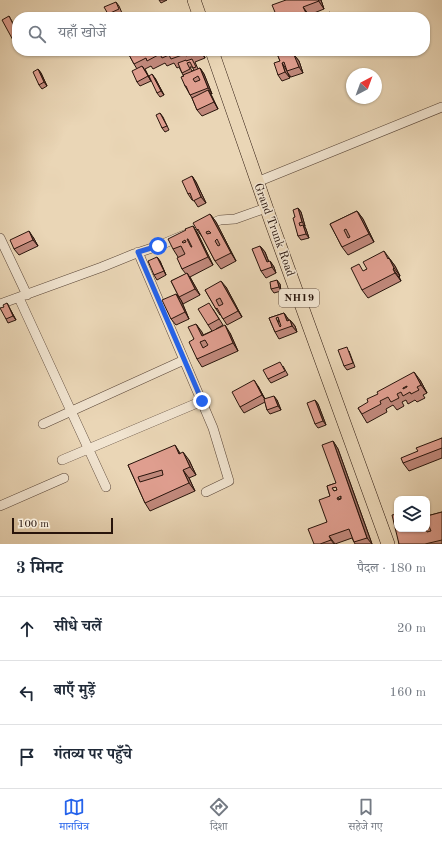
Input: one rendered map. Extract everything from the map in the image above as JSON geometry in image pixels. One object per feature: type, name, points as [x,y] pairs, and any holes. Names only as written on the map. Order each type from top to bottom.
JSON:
[{"type":"highway","points":[[194,0],[198,12]]},
{"type":"highway","name":"Grand Trunk Road","points":[[214,56],[266,208],[388,544]]},
{"type":"street","points":[[257,182],[442,107]]},
{"type":"street","points":[[0,304],[95,270],[138,252],[158,246],[220,220],[235,219],[266,208]]},
{"type":"street","points":[[0,238],[71,411],[106,487]]},
{"type":"street","points":[[138,252],[213,428],[229,481],[206,492]]},
{"type":"street","points":[[43,424],[184,360]]},
{"type":"street","points":[[62,460],[202,401]]},
{"type":"street","points":[[0,506],[64,478]]},
{"type":"building","points":[[286,0],[319,1],[303,7],[306,12],[275,12],[272,5]]},
{"type":"building","points":[[116,2],[119,9],[112,12],[107,12],[104,7]]},
{"type":"building","points":[[9,16],[12,22],[12,38],[2,20]]},
{"type":"building","points":[[130,56],[156,56],[147,61],[146,58],[134,64]]},
{"type":"building","points":[[170,56],[179,56],[171,59]]},
{"type":"building","points":[[278,56],[294,56],[299,67],[287,71],[284,62],[282,63],[285,72],[278,75],[274,63],[280,61]]},
{"type":"building","points":[[192,59],[196,67],[193,68],[190,62],[187,63],[190,69],[182,73],[178,63]]},
{"type":"building","points":[[142,66],[148,76],[137,82],[132,71]]},
{"type":"building","points":[[200,68],[208,88],[190,95],[181,77],[184,76],[183,75]],"holes":[[[198,76],[200,80],[195,82],[193,79]]]},
{"type":"building","points":[[38,69],[44,82],[39,85],[33,72]]},
{"type":"building","points":[[152,74],[161,91],[157,93],[149,76]]},
{"type":"building","points":[[208,90],[214,102],[197,110],[192,98]]},
{"type":"building","points":[[160,113],[167,126],[162,128],[156,115]]},
{"type":"building","points":[[192,176],[201,197],[193,201],[190,193],[188,194],[182,181]]},
{"type":"building","points":[[298,208],[302,222],[299,223],[300,226],[303,225],[306,234],[298,236],[293,218],[295,217],[293,210]]},
{"type":"building","points":[[357,211],[369,234],[342,247],[330,224]],"holes":[[[346,229],[350,237],[348,238],[344,230]]]},
{"type":"building","points":[[210,214],[231,253],[215,261],[198,229],[197,230],[193,223]],"holes":[[[217,239],[220,245],[218,246],[215,241]]]},
{"type":"building","points":[[193,226],[208,257],[182,269],[177,258],[185,254],[181,246],[173,249],[168,239],[186,230],[185,229]]},
{"type":"building","points":[[29,231],[33,240],[14,249],[10,240]]},
{"type":"building","points":[[260,246],[267,262],[270,261],[272,267],[261,271],[252,249]]},
{"type":"building","points":[[384,251],[394,268],[395,273],[362,290],[351,268],[359,264],[363,271],[367,269],[363,262]]},
{"type":"building","points":[[157,257],[164,271],[154,275],[148,261]]},
{"type":"building","points":[[187,273],[195,289],[179,297],[171,281]]},
{"type":"building","points":[[277,280],[279,287],[271,289],[270,282]]},
{"type":"building","points":[[221,281],[238,311],[223,319],[205,290]],"holes":[[[220,298],[223,304],[219,306],[216,300]]]},
{"type":"building","points":[[176,294],[185,312],[171,319],[162,300]]},
{"type":"building","points":[[7,303],[13,316],[6,319],[0,308],[4,307],[3,305]]},
{"type":"building","points":[[209,303],[219,319],[208,325],[198,309]]},
{"type":"building","points":[[284,313],[287,321],[290,320],[292,326],[275,332],[269,318]],"holes":[[[278,317],[280,327],[276,318]]]},
{"type":"building","points":[[196,324],[202,336],[225,325],[233,343],[197,359],[189,342],[194,339],[188,327]],"holes":[[[205,340],[208,345],[203,348],[200,342]]]},
{"type":"building","points":[[347,347],[353,363],[344,366],[338,350]]},
{"type":"building","points":[[280,362],[285,371],[268,379],[263,370]]},
{"type":"building","points":[[414,372],[421,385],[417,387],[419,390],[411,394],[410,392],[403,396],[401,392],[397,394],[399,398],[391,402],[388,397],[380,401],[381,404],[362,414],[358,408],[368,402],[367,399],[378,394],[377,392]]},
{"type":"building","points":[[254,380],[262,395],[240,407],[232,392]]},
{"type":"building","points":[[274,396],[278,406],[267,410],[264,399]]},
{"type":"building","points":[[315,400],[323,421],[315,424],[307,403]]},
{"type":"building","points":[[442,438],[442,448],[403,463],[401,458],[418,451],[416,448]]},
{"type":"building","points":[[333,441],[367,538],[354,542],[349,529],[329,536],[331,540],[320,544],[314,544],[308,529],[327,522],[319,500],[330,496],[327,486],[336,483],[322,445]],"holes":[[[336,487],[337,490],[334,491],[332,488]]]},
{"type":"building","points":[[175,445],[179,454],[183,452],[190,467],[183,470],[189,483],[145,503],[128,465]],"holes":[[[162,470],[163,475],[140,482],[138,477]]]},
{"type":"building","points":[[442,512],[442,540],[425,544],[399,544],[396,532],[430,532],[430,515]]},
{"type":"route","points":[[158,246],[138,252],[202,401]]}]
